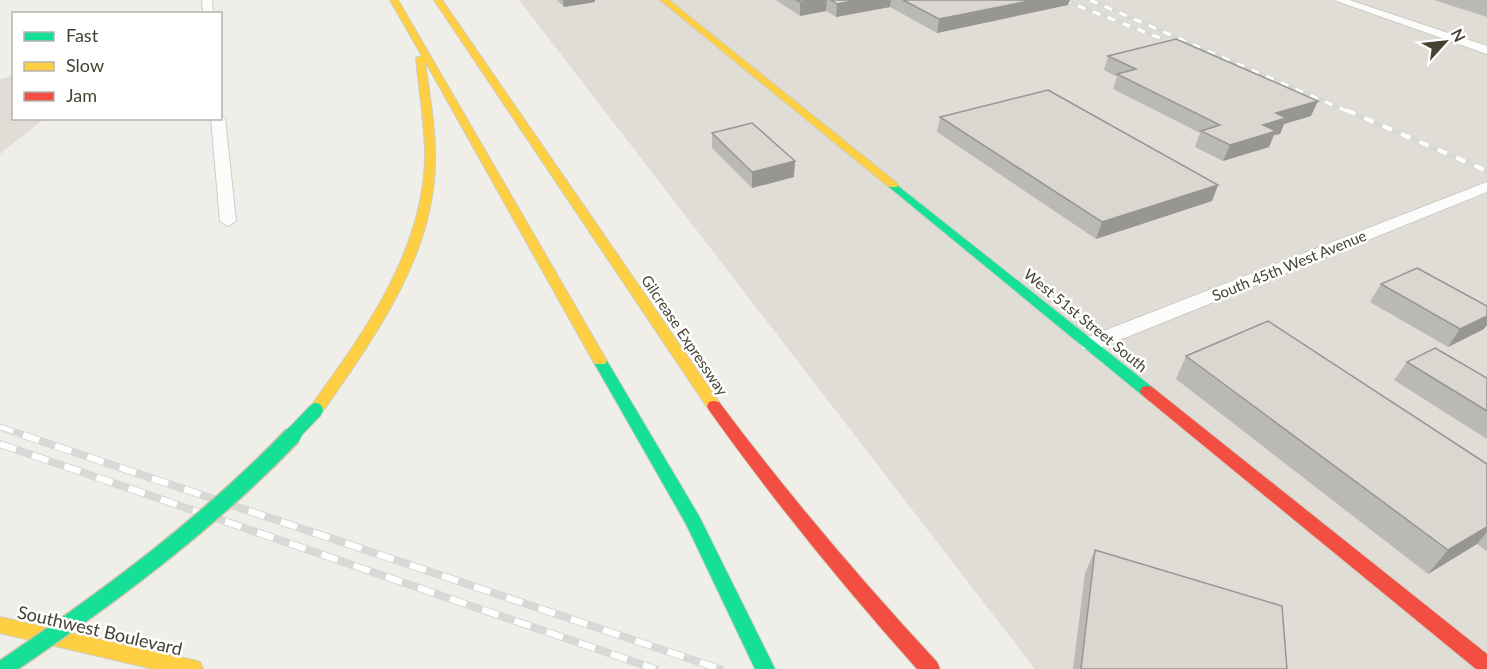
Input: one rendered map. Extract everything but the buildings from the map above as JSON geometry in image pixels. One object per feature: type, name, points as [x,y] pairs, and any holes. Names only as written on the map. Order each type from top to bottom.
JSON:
[{"type":"main road","points":[[394,0],[490,172],[693,520],[765,669]]},
{"type":"main road","name":"Gilcrease Expressway","points":[[438,0],[709,399],[771,486],[852,584],[930,669]]},
{"type":"main road","name":"West 51st Street South","points":[[664,0],[1487,666]]},
{"type":"main road","points":[[3,669],[104,601],[168,554],[255,476],[316,410],[372,332],[405,265],[422,213],[429,179],[430,148],[418,43]]},
{"type":"main road","name":"Southwest Boulevard","points":[[0,626],[193,669]]},
{"type":"street","points":[[1339,0],[1487,50]]},
{"type":"street","points":[[218,120],[228,221]]},
{"type":"street","name":"South 45th West Avenue","points":[[1090,344],[1487,187]]},
{"type":"shaded area","points":[[519,0],[1487,0],[1487,669],[1035,669]]},
{"type":"shaded area","points":[[12,76],[12,120],[43,120],[0,154],[0,79]]},
{"type":"railway","points":[[1063,0],[1160,38]]},
{"type":"railway","points":[[1090,0],[1349,112]]},
{"type":"railway","points":[[1346,110],[1487,171]]},
{"type":"railway","points":[[0,427],[27,436]]},
{"type":"railway","points":[[23,435],[720,669]]},
{"type":"railway","points":[[0,444],[655,669]]},
{"type":"traffic: fast","points":[[893,185],[1147,391]]},
{"type":"traffic: fast","points":[[600,361],[693,521],[765,669]]},
{"type":"traffic: fast","points":[[3,669],[128,581],[206,517],[244,483],[316,410]]},
{"type":"traffic: slow","points":[[394,0],[600,361]]},
{"type":"traffic: slow","points":[[438,0],[714,406]]},
{"type":"traffic: slow","points":[[664,0],[893,185]]},
{"type":"traffic: slow","points":[[316,410],[388,301],[415,241],[424,210],[430,162],[429,132],[420,58]]},
{"type":"traffic: slow","points":[[0,625],[193,669]]},
{"type":"traffic: jam","points":[[1147,391],[1487,666]]},
{"type":"traffic: jam","points":[[714,406],[818,541],[930,669]]}]
